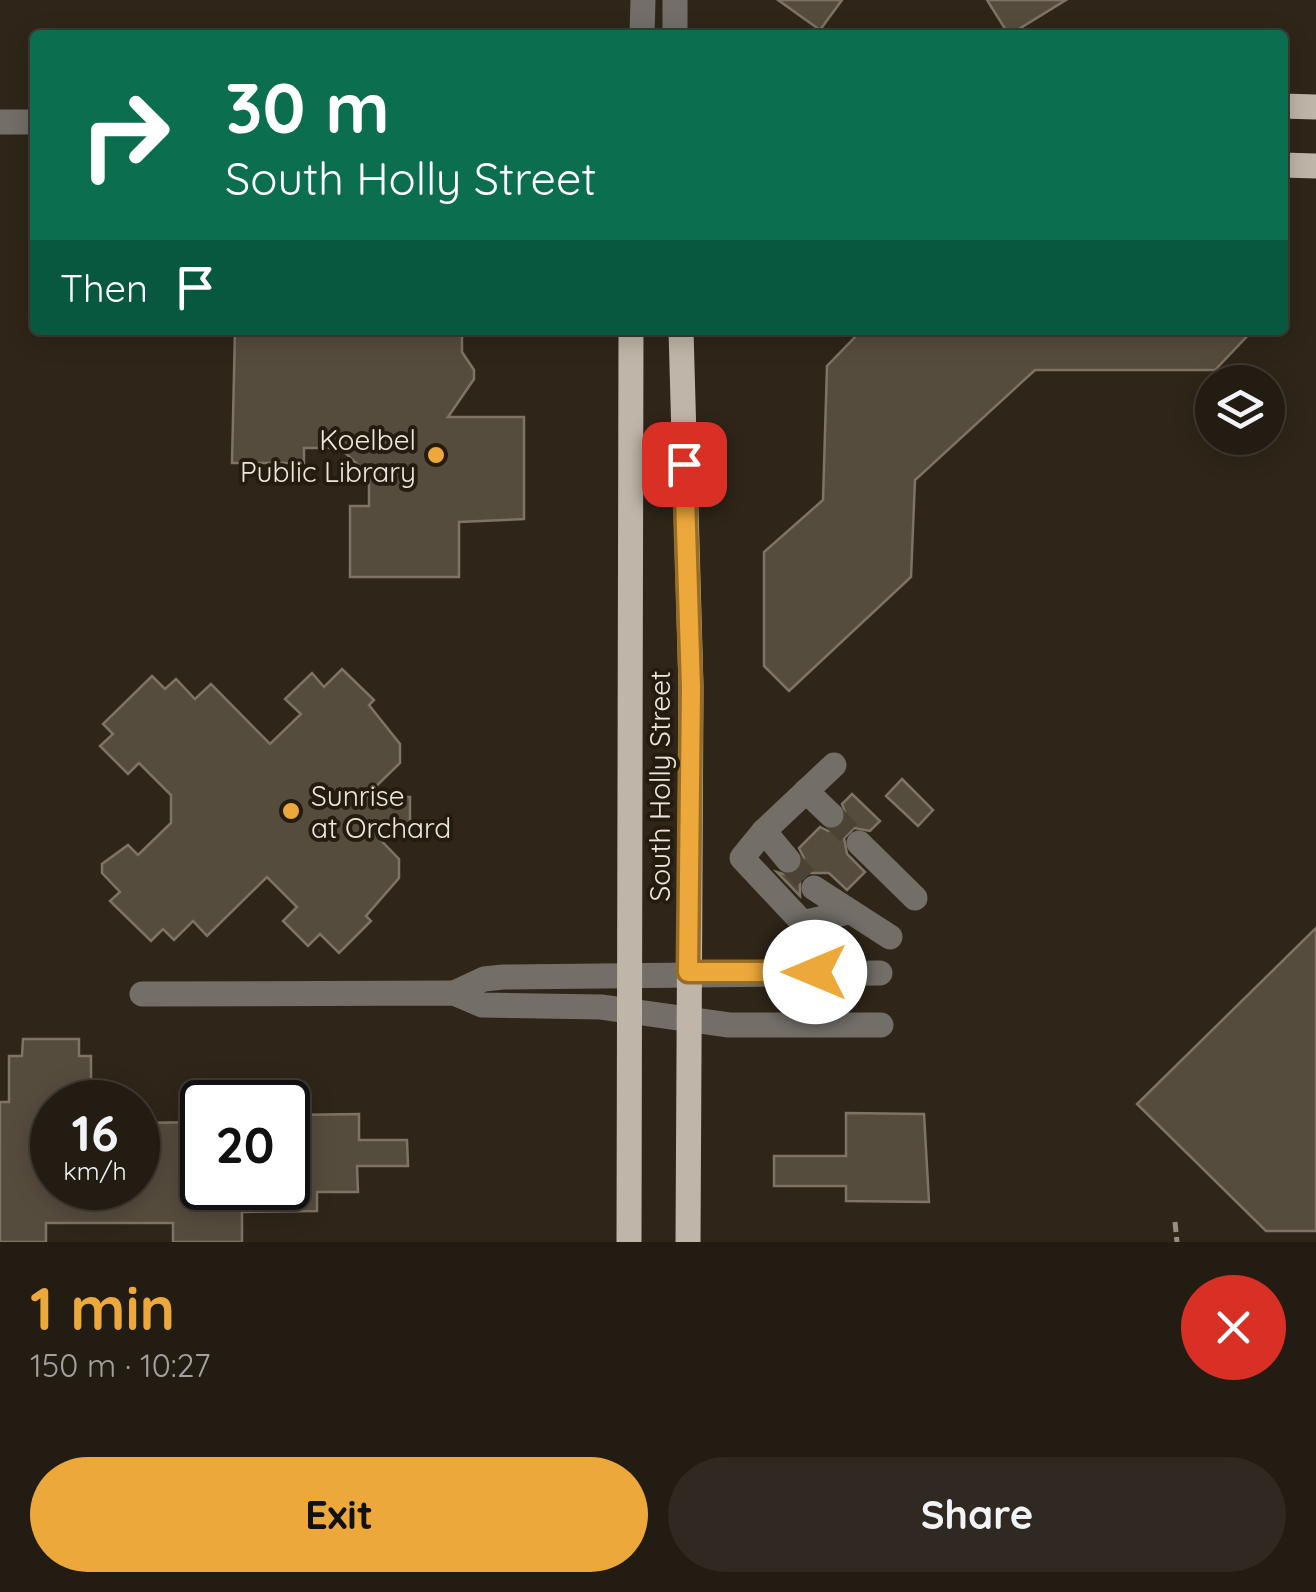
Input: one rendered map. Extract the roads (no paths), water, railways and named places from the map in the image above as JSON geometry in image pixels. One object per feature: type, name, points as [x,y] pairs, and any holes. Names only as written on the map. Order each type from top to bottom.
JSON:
[{"type":"main road","points":[[1288,106],[1316,107]]},
{"type":"main road","points":[[1288,165],[1316,166]]},
{"type":"main road","name":"South Holly Street","points":[[629,1242],[631,335]]},
{"type":"main road","name":"South Holly Street","points":[[681,335],[691,687],[688,1242]]},
{"type":"street","points":[[642,30],[643,0]]},
{"type":"street","points":[[675,0],[675,30]]},
{"type":"street","points":[[0,122],[30,122]]},
{"type":"street","points":[[834,765],[764,831],[742,858],[803,923],[848,912]]},
{"type":"street","points":[[806,791],[832,815]]},
{"type":"street","points":[[764,831],[788,860]]},
{"type":"street","points":[[858,843],[915,898]]},
{"type":"street","points":[[814,888],[890,937]]},
{"type":"street","points":[[142,994],[454,993],[502,977],[688,972],[880,973]]},
{"type":"street","points":[[454,993],[482,1005],[630,1012],[729,1025],[881,1025]]},
{"type":"tunnel","points":[[831,815],[859,843]]},
{"type":"tunnel","points":[[788,860],[814,888]]},
{"type":"place","name":"Koelbel Public Library","points":[[436,455]]},
{"type":"place","name":"Sunrise at Orchard","points":[[291,811]]}]
